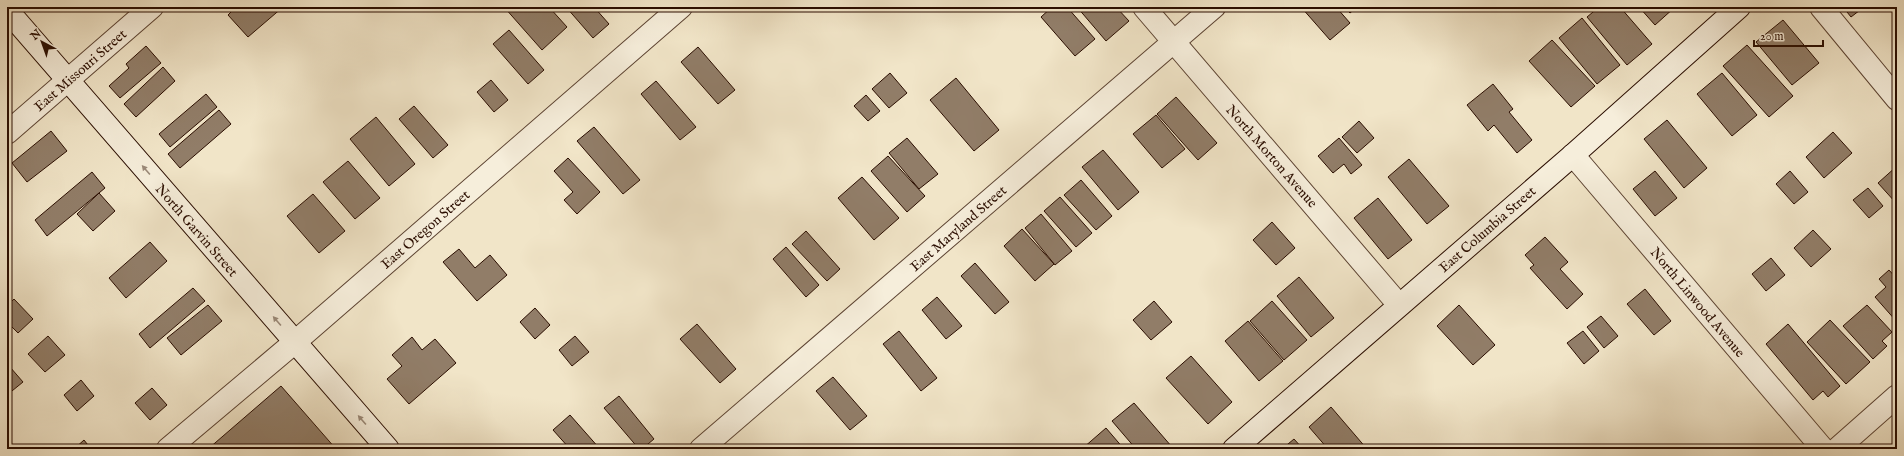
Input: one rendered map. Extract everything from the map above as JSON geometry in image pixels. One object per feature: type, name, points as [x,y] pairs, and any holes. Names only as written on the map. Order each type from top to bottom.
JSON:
[{"type":"street","name":"East Missouri Street","points":[[7,132],[152,7]]},
{"type":"street","name":"East Oregon Street","points":[[168,449],[295,342],[681,7]]},
{"type":"street","name":"North Morton Avenue","points":[[1144,7],[1399,305]]},
{"type":"street","name":"East Maryland Street","points":[[702,449],[1214,7]]},
{"type":"street","name":"East Columbia Street","points":[[1234,449],[1573,155],[1739,7]]},
{"type":"street","points":[[1820,7],[1897,98]]},
{"type":"street","name":"North Garvin Street","points":[[7,10],[388,449]]},
{"type":"street","name":"North Linwood Avenue","points":[[1573,155],[1823,449]]},
{"type":"street","points":[[1837,449],[1897,396]]},
{"type":"building","points":[[236,7],[283,7],[248,37],[228,15]]},
{"type":"building","points":[[504,7],[549,7],[567,27],[542,50]]},
{"type":"building","points":[[566,7],[594,7],[609,24],[593,38]]},
{"type":"building","points":[[1052,7],[1067,7],[1095,39],[1075,56],[1041,17]]},
{"type":"building","points":[[1077,7],[1116,7],[1129,21],[1106,41]]},
{"type":"building","points":[[1301,7],[1336,7],[1350,23],[1330,40]]},
{"type":"building","points":[[1344,7],[1357,7],[1350,13]]},
{"type":"building","points":[[1599,7],[1620,7],[1652,44],[1627,65],[1587,17]]},
{"type":"building","points":[[1639,7],[1673,7],[1674,8],[1655,25]]},
{"type":"building","points":[[1843,7],[1864,7],[1851,17]]},
{"type":"building","points":[[1582,18],[1620,65],[1597,84],[1559,38]]},
{"type":"building","points":[[1783,20],[1819,63],[1792,85],[1756,42]]},
{"type":"building","points":[[509,30],[544,70],[528,84],[493,44]]},
{"type":"building","points":[[1552,40],[1595,86],[1571,107],[1529,61]]},
{"type":"building","points":[[1747,45],[1793,96],[1769,117],[1723,66]]},
{"type":"building","points":[[146,46],[161,63],[120,98],[109,86],[129,68],[126,64]]},
{"type":"building","points":[[698,47],[735,90],[718,104],[681,62]]},
{"type":"building","points":[[163,67],[175,81],[136,117],[124,104]]},
{"type":"building","points":[[890,73],[907,93],[889,108],[872,89]]},
{"type":"building","points":[[1722,73],[1757,115],[1732,136],[1697,94]]},
{"type":"building","points":[[956,78],[999,130],[974,151],[930,100]]},
{"type":"building","points":[[491,80],[508,100],[494,112],[477,92]]},
{"type":"building","points":[[656,81],[696,127],[680,140],[641,94]]},
{"type":"building","points":[[1493,84],[1513,109],[1509,112],[1532,140],[1517,153],[1494,125],[1488,131],[1467,105]]},
{"type":"building","points":[[206,94],[217,107],[170,147],[159,134]]},
{"type":"building","points":[[866,95],[880,111],[868,121],[854,106]]},
{"type":"building","points":[[1176,97],[1217,143],[1198,160],[1157,114]]},
{"type":"building","points":[[414,106],[448,145],[433,158],[399,119]]},
{"type":"building","points":[[219,110],[231,124],[180,168],[168,154]]},
{"type":"building","points":[[1156,115],[1185,149],[1162,168],[1133,134]]},
{"type":"building","points":[[376,117],[415,164],[389,186],[350,139]]},
{"type":"building","points":[[1667,120],[1707,168],[1684,188],[1644,139]]},
{"type":"building","points":[[1359,121],[1374,138],[1357,153],[1342,137]]},
{"type":"building","points":[[594,127],[640,180],[623,194],[577,141]]},
{"type":"building","points":[[51,131],[67,151],[27,182],[12,163]]},
{"type":"building","points":[[1833,132],[1852,153],[1824,178],[1806,157]]},
{"type":"building","points":[[907,138],[938,174],[919,189],[889,153]]},
{"type":"building","points":[[1339,138],[1362,165],[1351,174],[1344,164],[1333,173],[1318,156]]},
{"type":"building","points":[[1103,150],[1139,192],[1118,210],[1082,167]]},
{"type":"building","points":[[888,156],[925,196],[907,212],[871,171]]},
{"type":"building","points":[[568,158],[600,192],[577,214],[564,200],[573,192],[554,171]]},
{"type":"building","points":[[1409,159],[1449,206],[1427,224],[1388,177]]},
{"type":"building","points":[[348,161],[380,198],[355,219],[323,182]]},
{"type":"building","points":[[1897,166],[1897,202],[1896,203],[1878,183]]},
{"type":"building","points":[[1655,171],[1677,198],[1655,216],[1633,189]]},
{"type":"building","points":[[1790,171],[1808,192],[1794,204],[1776,184]]},
{"type":"building","points":[[92,172],[105,188],[47,236],[35,220]]},
{"type":"building","points":[[862,177],[899,218],[874,240],[838,198]]},
{"type":"building","points":[[1081,180],[1112,216],[1096,230],[1064,195]]},
{"type":"building","points":[[1868,188],[1883,206],[1869,218],[1853,200]]},
{"type":"building","points":[[99,193],[115,211],[93,231],[77,214]]},
{"type":"building","points":[[313,194],[345,231],[319,253],[287,216]]},
{"type":"building","points":[[1060,197],[1092,233],[1076,247],[1044,211]]},
{"type":"building","points":[[1378,198],[1412,240],[1388,259],[1354,218]]},
{"type":"building","points":[[1041,214],[1072,251],[1055,265],[1025,228]]},
{"type":"building","points":[[1272,222],[1295,248],[1276,265],[1253,240]]},
{"type":"building","points":[[1022,229],[1054,264],[1035,281],[1004,246]]},
{"type":"building","points":[[1813,230],[1831,249],[1811,267],[1794,248]]},
{"type":"building","points":[[806,231],[840,269],[827,281],[792,244]]},
{"type":"building","points":[[1545,237],[1568,262],[1560,269],[1583,294],[1567,309],[1530,268],[1534,265],[1525,255]]},
{"type":"building","points":[[150,242],[167,261],[126,298],[109,278]]},
{"type":"building","points":[[786,247],[819,285],[806,297],[773,259]]},
{"type":"building","points":[[459,249],[475,268],[490,255],[507,275],[477,301],[443,262]]},
{"type":"building","points":[[1771,258],[1785,275],[1766,291],[1752,274]]},
{"type":"building","points":[[975,263],[1009,302],[995,314],[961,276]]},
{"type":"building","points":[[1889,270],[1897,279],[1897,322],[1875,297],[1886,287],[1879,279]]},
{"type":"building","points":[[1299,277],[1334,318],[1311,337],[1277,296]]},
{"type":"building","points":[[193,288],[205,301],[150,348],[139,334]]},
{"type":"building","points":[[1645,289],[1671,321],[1654,335],[1627,304]]},
{"type":"building","points":[[937,297],[962,326],[946,339],[922,310]]},
{"type":"building","points":[[14,299],[33,319],[18,333],[7,322],[7,306]]},
{"type":"building","points":[[1154,301],[1172,322],[1151,340],[1133,320]]},
{"type":"building","points":[[1272,301],[1307,340],[1284,360],[1250,321]]},
{"type":"building","points":[[208,305],[222,321],[181,355],[167,338]]},
{"type":"building","points":[[1459,305],[1495,345],[1473,365],[1437,326]]},
{"type":"building","points":[[1867,305],[1892,332],[1882,341],[1887,346],[1873,359],[1843,326]]},
{"type":"building","points":[[535,308],[550,325],[535,339],[520,322]]},
{"type":"building","points":[[1601,316],[1618,336],[1604,348],[1587,327]]},
{"type":"building","points":[[1830,320],[1870,362],[1846,384],[1807,342]]},
{"type":"building","points":[[1248,321],[1283,361],[1259,381],[1225,341]]},
{"type":"building","points":[[697,324],[736,369],[720,383],[680,339]]},
{"type":"building","points":[[1788,324],[1840,386],[1828,397],[1823,391],[1813,400],[1766,344]]},
{"type":"building","points":[[899,331],[937,378],[921,391],[883,344]]},
{"type":"building","points":[[1583,331],[1599,351],[1584,364],[1567,343]]},
{"type":"building","points":[[48,336],[65,355],[45,372],[28,354]]},
{"type":"building","points":[[575,336],[589,352],[572,366],[559,350]]},
{"type":"building","points":[[412,337],[422,350],[435,339],[456,363],[409,404],[387,379],[402,366],[392,355]]},
{"type":"building","points":[[1191,356],[1232,402],[1208,424],[1166,378]]},
{"type":"building","points":[[10,367],[23,382],[7,395],[7,369]]},
{"type":"building","points":[[833,377],[867,416],[850,430],[816,391]]},
{"type":"building","points":[[81,380],[94,396],[77,411],[64,395]]},
{"type":"building","points":[[281,386],[336,449],[208,449]]},
{"type":"building","points":[[152,388],[167,405],[150,420],[135,403]]},
{"type":"building","points":[[619,396],[654,439],[642,449],[639,449],[604,408]]},
{"type":"building","points":[[1134,403],[1172,447],[1170,449],[1136,449],[1112,421]]},
{"type":"building","points":[[1331,407],[1367,449],[1328,449],[1309,427]]},
{"type":"building","points":[[570,415],[600,449],[570,449],[553,430]]},
{"type":"building","points":[[1106,428],[1124,449],[1083,448]]},
{"type":"building","points":[[1294,439],[1303,449],[1282,449]]},
{"type":"building","points":[[84,440],[91,449],[74,449]]}]
